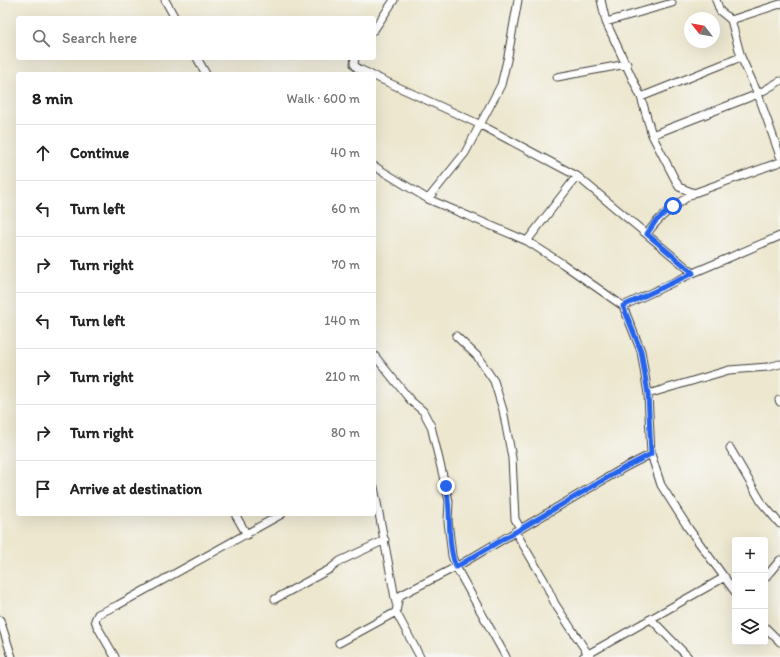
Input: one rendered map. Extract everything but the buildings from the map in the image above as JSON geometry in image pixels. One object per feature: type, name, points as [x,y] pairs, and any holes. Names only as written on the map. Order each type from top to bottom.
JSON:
[{"type":"street","points":[[165,0],[173,16]]},
{"type":"street","points":[[376,27],[394,0]]},
{"type":"street","points":[[428,199],[464,154],[481,125],[501,85],[518,0]]},
{"type":"street","points":[[601,0],[606,22],[627,64],[641,97],[652,135],[679,187],[694,193]]},
{"type":"street","points":[[716,0],[720,11],[731,20],[741,57],[758,94],[780,156]]},
{"type":"street","points":[[606,22],[672,3]]},
{"type":"street","points":[[731,20],[780,4]]},
{"type":"street","points":[[641,97],[741,57]]},
{"type":"street","points":[[198,60],[205,72]]},
{"type":"street","points":[[355,60],[354,64],[357,68],[366,72]]},
{"type":"street","points":[[557,77],[627,64]]},
{"type":"street","points":[[376,77],[481,125],[577,176],[693,273]]},
{"type":"street","points":[[652,135],[758,94],[780,81]]},
{"type":"street","points":[[647,234],[655,222],[673,206],[694,193],[780,162]]},
{"type":"street","points":[[376,167],[428,199],[527,241],[623,306],[641,351],[648,394],[651,454],[661,485],[689,529],[732,588]]},
{"type":"street","points":[[527,241],[577,176]]},
{"type":"street","points":[[623,306],[693,273],[780,236]]},
{"type":"street","points":[[456,336],[477,356],[494,381],[503,410],[512,458],[515,519],[517,530],[555,604],[587,656],[724,577]]},
{"type":"street","points":[[376,357],[411,401],[423,411],[431,426],[449,501],[448,521],[452,556],[456,567],[506,657]]},
{"type":"street","points":[[648,394],[729,370],[768,367],[780,364]]},
{"type":"street","points":[[730,448],[762,504],[780,524]]},
{"type":"street","points":[[396,603],[399,596],[456,567],[517,530],[651,454]]},
{"type":"street","points":[[376,497],[396,603],[396,612],[420,657]]},
{"type":"street","points":[[236,516],[247,535]]},
{"type":"street","points":[[114,657],[97,626],[95,620],[98,614],[118,605],[247,535],[279,516]]},
{"type":"street","points":[[275,599],[330,569],[340,561],[385,540]]},
{"type":"street","points":[[768,574],[780,560]]},
{"type":"street","points":[[339,643],[396,612]]},
{"type":"street","points":[[652,619],[688,657]]},
{"type":"street","points":[[0,620],[12,657]]},
{"type":"street","points":[[768,630],[780,642]]},
{"type":"route","points":[[446,486],[449,501],[448,521],[452,556],[456,567],[515,531],[622,469],[651,454],[648,394],[641,351],[623,306],[693,273],[647,234],[655,222],[673,206]]}]
